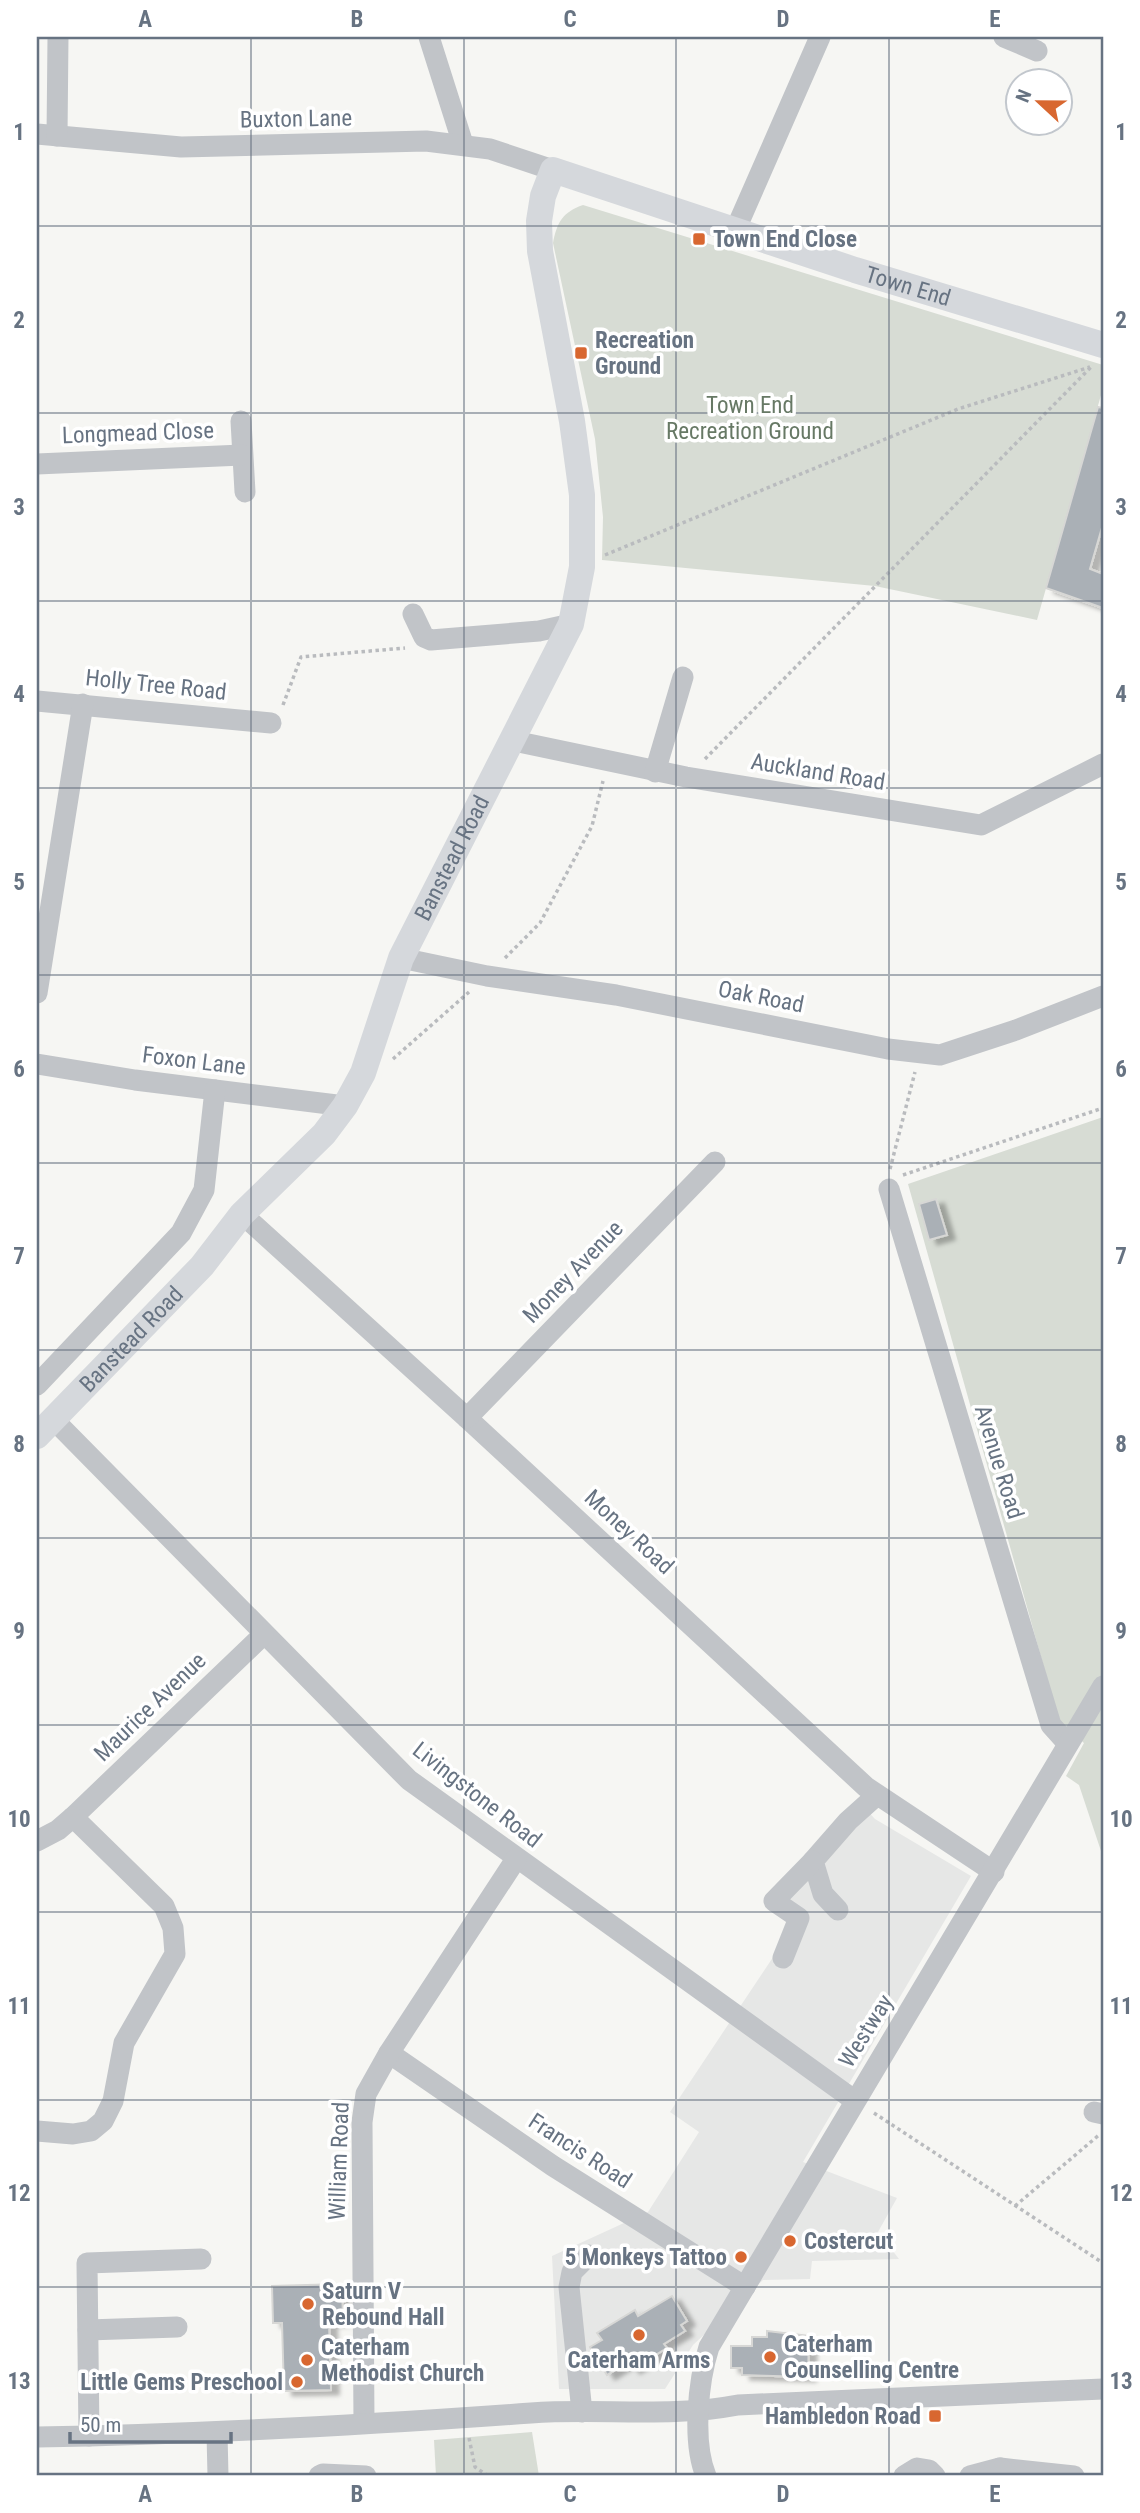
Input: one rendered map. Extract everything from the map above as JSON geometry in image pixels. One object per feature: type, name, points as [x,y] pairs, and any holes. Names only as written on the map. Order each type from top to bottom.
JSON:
[{"type":"main road","name":"Town End","points":[[553,170],[1099,353]]},
{"type":"main road","name":"Banstead Road","points":[[45,1427],[202,1266],[242,1214],[324,1134],[345,1106],[363,1073],[401,958],[514,741],[571,624],[582,568],[582,495],[572,421],[540,251],[539,222],[543,196],[553,170]]},
{"type":"street","points":[[47,135],[58,37]]},
{"type":"street","points":[[429,37],[464,144]]},
{"type":"street","points":[[735,231],[820,37]]},
{"type":"street","points":[[1004,37],[1037,51]]},
{"type":"street","name":"Buxton Lane","points":[[47,135],[181,148],[426,141],[490,149],[553,170]]},
{"type":"street","name":"Longmead Close","points":[[241,421],[245,492]]},
{"type":"street","name":"Longmead Close","points":[[37,464],[242,455]]},
{"type":"street","points":[[413,614],[424,637],[431,640],[539,631],[571,624]]},
{"type":"street","points":[[655,772],[683,677]]},
{"type":"street","name":"Holly Tree Road","points":[[37,701],[271,723]]},
{"type":"street","points":[[37,993],[83,704]]},
{"type":"street","name":"Auckland Road","points":[[514,741],[655,772],[981,825],[1103,764]]},
{"type":"street","name":"Oak Road","points":[[401,958],[487,976],[615,995],[940,1055],[1016,1030],[1103,996]]},
{"type":"street","name":"Foxon Lane","points":[[37,1064],[345,1106]]},
{"type":"street","points":[[37,1385],[181,1233],[204,1190],[215,1090]]},
{"type":"street","name":"Money Avenue","points":[[467,1418],[716,1162]]},
{"type":"street","name":"Avenue Road","points":[[888,1184],[1051,1725],[1068,1744]]},
{"type":"street","name":"Money Road","points":[[242,1214],[877,1795],[994,1872]]},
{"type":"street","name":"Livingstone Road","points":[[45,1427],[263,1635],[409,1780],[854,2100]]},
{"type":"street","name":"Maurice Avenue","points":[[37,1841],[58,1830],[73,1817],[263,1635]]},
{"type":"street","name":"Westway","points":[[699,2413],[701,2373],[709,2347],[1103,1686]]},
{"type":"street","points":[[783,1958],[799,1919],[774,1901],[848,1821],[877,1795]]},
{"type":"street","points":[[37,2131],[73,2134],[91,2131],[103,2121],[113,2101],[124,2043],[175,1954],[173,1928],[164,1906],[73,1817]]},
{"type":"street","name":"William Road","points":[[364,2423],[362,2122],[366,2094],[389,2053],[516,1859]]},
{"type":"street","points":[[813,1861],[823,1894],[838,1910]]},
{"type":"street","name":"Francis Road","points":[[389,2053],[553,2166],[745,2287]]},
{"type":"street","points":[[582,2412],[569,2287],[572,2272],[590,2255]]},
{"type":"street","points":[[89,2436],[87,2263],[201,2259]]},
{"type":"street","points":[[88,2330],[177,2328]]},
{"type":"street","points":[[37,2437],[217,2433],[582,2412],[699,2413],[738,2405],[1103,2389]]},
{"type":"street","points":[[699,2413],[699,2449],[706,2476]]},
{"type":"street","points":[[217,2433],[218,2476]]},
{"type":"street","points":[[904,2476],[917,2468],[929,2470],[935,2476]]},
{"type":"street","points":[[970,2476],[1003,2472],[1074,2476]]},
{"type":"street","points":[[319,2476],[366,2476]]},
{"type":"path","points":[[582,568],[648,535],[1099,353]]},
{"type":"path","points":[[686,777],[1099,353]]},
{"type":"path","points":[[271,723],[278,719],[301,657],[412,647]]},
{"type":"path","points":[[389,1062],[487,976],[540,923],[593,826],[607,762]]},
{"type":"path","points":[[888,1184],[920,1053]]},
{"type":"path","points":[[888,1184],[1103,1108]]},
{"type":"path","points":[[854,2100],[1103,2263]]},
{"type":"path","points":[[1015,2206],[1103,2132]]},
{"type":"path","points":[[468,2419],[471,2458],[475,2467],[488,2476]]},
{"type":"shaded area","points":[[857,1800],[875,1819],[971,1876],[803,2162],[897,2198],[878,2232],[899,2259],[812,2261],[810,2279],[763,2280],[693,2345],[665,2389],[559,2389],[552,2256],[648,2212],[699,2132],[670,2112],[803,1912],[776,1894]]},
{"type":"green space","name":"Town End Recreation Ground","points":[[583,205],[1103,365],[1103,388],[1037,620],[875,586],[602,560],[603,517],[595,439],[553,243],[562,219],[570,211]]},
{"type":"green space","points":[[1103,1117],[1103,1857],[1079,1785],[1066,1776],[1084,1743],[1059,1721],[908,1184]]},
{"type":"green space","points":[[532,2432],[539,2476],[436,2476],[434,2440]]},
{"type":"building","points":[[1098,407],[1103,408],[1103,524],[1090,569],[1103,574],[1103,608],[1046,588]]},
{"type":"building","points":[[936,1199],[947,1235],[929,1240],[919,1204]]},
{"type":"building","points":[[342,2284],[343,2321],[329,2322],[331,2390],[284,2391],[282,2323],[273,2323],[272,2286]]},
{"type":"building","name":"Caterham Arms","points":[[672,2296],[687,2321],[681,2325],[685,2331],[664,2344],[667,2348],[632,2369],[628,2362],[607,2375],[590,2347],[602,2340],[597,2333],[635,2310],[638,2316]]},
{"type":"building","name":"Caterham Counselling Centre","points":[[767,2331],[809,2336],[808,2377],[742,2375],[742,2368],[731,2368],[731,2346],[752,2346],[752,2337],[767,2337]]},
{"type":"place","name":"Town End Close","points":[[699,239]]},
{"type":"place","name":"Recreation Ground","points":[[581,353]]},
{"type":"place","name":"Costercut","points":[[790,2241]]},
{"type":"place","name":"5 Monkeys Tattoo","points":[[741,2257]]},
{"type":"place","name":"Saturn V Rebound Hall","points":[[308,2304]]},
{"type":"place","name":"Caterham Arms","points":[[639,2335]]},
{"type":"place","name":"Caterham Counselling Centre","points":[[770,2357]]},
{"type":"place","name":"Caterham Methodist Church","points":[[307,2360]]},
{"type":"place","name":"Little Gems Preschool","points":[[297,2382]]},
{"type":"place","name":"Hambledon Road","points":[[935,2416]]}]
